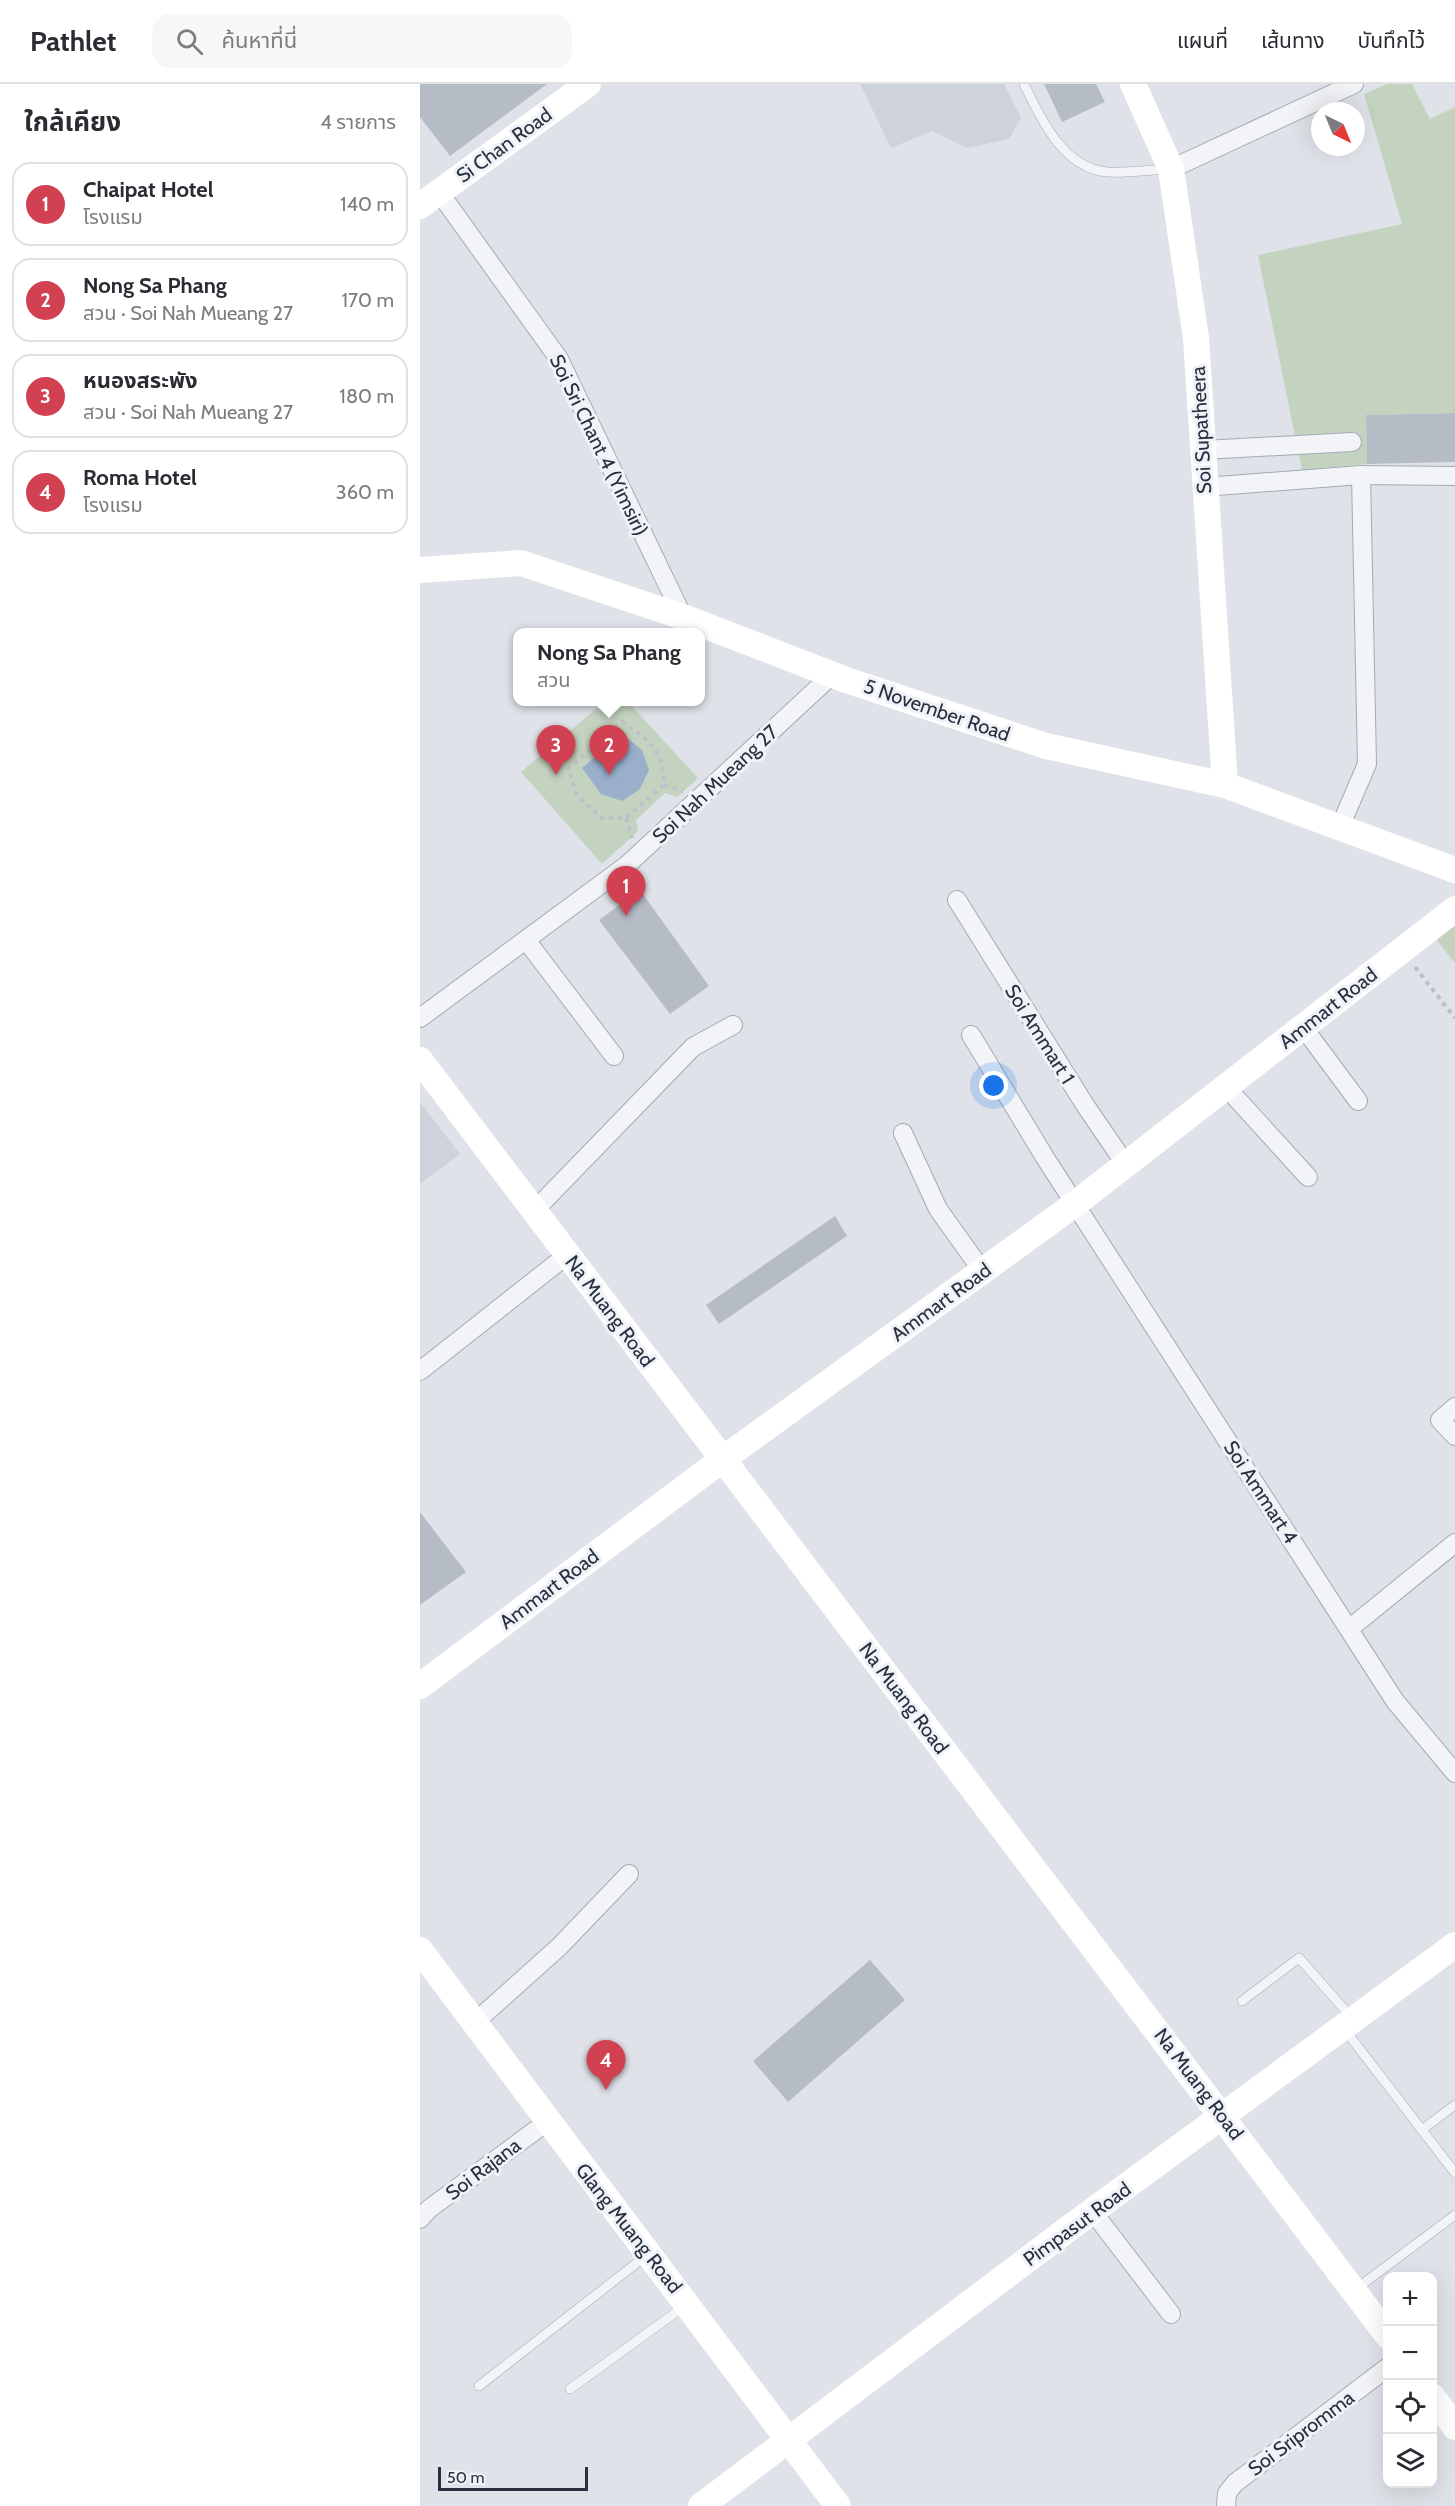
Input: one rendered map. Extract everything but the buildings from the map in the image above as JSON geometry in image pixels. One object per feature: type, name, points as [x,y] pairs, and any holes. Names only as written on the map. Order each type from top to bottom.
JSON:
[{"type":"street","name":"Si Chan Road","points":[[430,199],[588,84]]},
{"type":"street","name":"Soi Supatheera","points":[[1133,84],[1171,169],[1196,338],[1225,785]]},
{"type":"street","points":[[1171,169],[1354,84]]},
{"type":"street","name":"Soi Sri Chant 4 (Yimsiri)","points":[[430,199],[559,359],[683,617]]},
{"type":"street","points":[[1203,450],[1352,442]]},
{"type":"street","points":[[1204,487],[1360,475],[1455,476]]},
{"type":"street","points":[[1340,827],[1367,764],[1360,475]]},
{"type":"street","name":"5 November Road","points":[[420,570],[522,562],[683,617],[832,675],[1046,746],[1225,785],[1455,870]]},
{"type":"street","name":"Soi Nah Mueang 27","points":[[420,1018],[627,865],[832,675]]},
{"type":"street","name":"Soi Ammart 1","points":[[957,900],[1085,1106],[1126,1165]]},
{"type":"street","name":"Ammart Road","points":[[420,1686],[723,1459],[1075,1204],[1455,909]]},
{"type":"street","points":[[526,940],[614,1056]]},
{"type":"street","points":[[534,1211],[693,1047],[733,1025]]},
{"type":"street","points":[[1303,1027],[1358,1101]]},
{"type":"street","name":"Soi Ammart 4","points":[[971,1035],[1075,1204],[1395,1701],[1455,1773]]},
{"type":"street","name":"Na Muang Road","points":[[420,1060],[1383,2329]]},
{"type":"street","points":[[1226,1087],[1308,1177]]},
{"type":"street","points":[[903,1133],[938,1209],[983,1272]]},
{"type":"street","points":[[420,1371],[567,1255]]},
{"type":"street","points":[[1455,1407],[1440,1420],[1455,1436]]},
{"type":"street","points":[[1349,1629],[1455,1543]]},
{"type":"street","points":[[474,2023],[559,1947],[629,1874]]},
{"type":"street","name":"Pimpasut Road","points":[[701,2506],[1093,2212],[1455,1945]]},
{"type":"street","name":"Glang Muang Road","points":[[420,1950],[838,2506]]},
{"type":"street","name":"Soi Rajana","points":[[420,2219],[429,2209],[548,2121]]},
{"type":"street","points":[[1093,2212],[1171,2314]]},
{"type":"street","name":"Soi Sripromma","points":[[1226,2506],[1227,2493],[1235,2483],[1383,2371]]},
{"type":"street","points":[[1437,2403],[1455,2427]]},
{"type":"lane","points":[[1024,84],[1044,124],[1065,150],[1085,166],[1107,172],[1171,169]]},
{"type":"lane","points":[[1242,2001],[1299,1958],[1455,2173]]},
{"type":"lane","points":[[1423,2129],[1455,2105]]},
{"type":"lane","points":[[1354,2290],[1455,2215]]},
{"type":"lane","points":[[479,2386],[649,2253]]},
{"type":"lane","points":[[570,2389],[688,2304]]},
{"type":"path","points":[[622,721],[649,741],[664,763],[664,785],[626,818],[601,818],[577,795],[568,769],[622,721]]},
{"type":"path","points":[[1402,950],[1455,1018]]},
{"type":"shaded area","points":[[860,84],[1004,84],[1021,118],[1009,139],[967,148],[932,131],[891,148]]},
{"type":"shaded area","points":[[420,1102],[460,1154],[420,1184]]},
{"type":"green space","points":[[1387,84],[1412,84],[1430,119],[1455,107],[1455,413],[1366,415],[1367,464],[1302,470],[1258,255],[1402,224],[1364,94]]},
{"type":"green space","points":[[599,706],[632,706],[698,778],[677,797],[665,793],[636,820],[638,831],[602,864],[521,772]]},
{"type":"green space","points":[[1455,924],[1455,963],[1435,938]]},
{"type":"water","points":[[622,734],[642,750],[649,770],[640,789],[622,801],[601,794],[582,768]]},
{"type":"place","name":"หนองสระพัง","points":[[556,775]]},
{"type":"place","name":"Nong Sa Phang","points":[[609,775]]},
{"type":"place","name":"Chaipat Hotel","points":[[626,916]]},
{"type":"place","name":"Roma Hotel","points":[[606,2090]]}]
